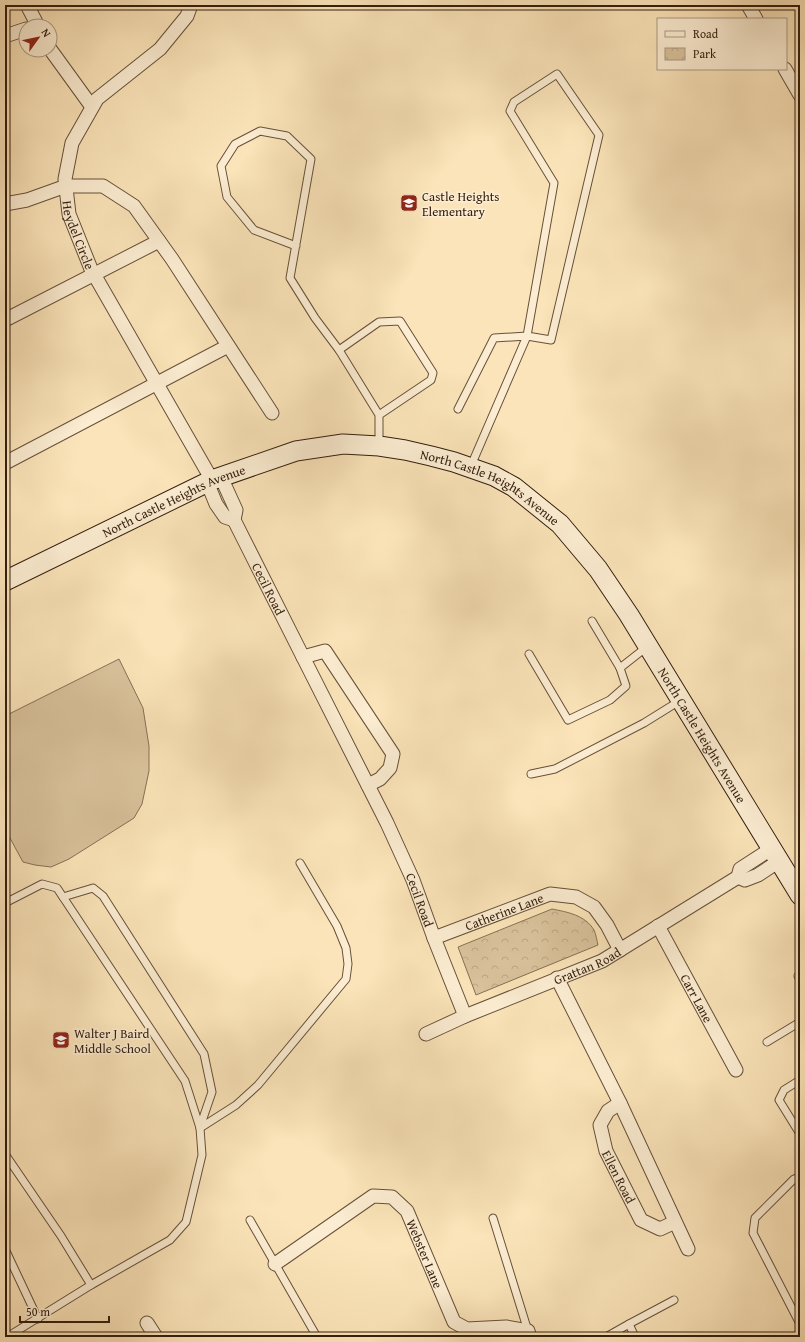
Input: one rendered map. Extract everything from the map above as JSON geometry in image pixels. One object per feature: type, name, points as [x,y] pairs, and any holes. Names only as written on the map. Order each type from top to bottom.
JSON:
[{"type":"street","points":[[27,5],[31,18]]},
{"type":"street","name":"Heydel Circle","points":[[191,5],[186,16],[160,49],[97,99],[72,143],[65,180],[69,214],[94,274],[213,479],[236,510],[234,520]]},
{"type":"street","points":[[5,36],[18,32]]},
{"type":"street","points":[[57,58],[92,107]]},
{"type":"street","points":[[786,70],[800,95]]},
{"type":"street","points":[[5,204],[27,200],[66,186],[103,186],[134,206],[272,413]]},
{"type":"street","points":[[5,320],[158,240]]},
{"type":"street","points":[[5,463],[228,346]]},
{"type":"street","name":"North Castle Heights Avenue","points":[[5,581],[213,479],[296,451],[342,444],[379,446],[412,452],[494,476],[514,487],[560,524],[598,569],[648,646],[800,894]]},
{"type":"street","name":"Cecil Road","points":[[234,520],[387,823],[413,880],[465,1016]]},
{"type":"street","points":[[302,657],[325,651],[393,754],[390,768],[380,779],[368,785]]},
{"type":"street","name":"Grattan Road","points":[[426,1034],[465,1016],[602,961],[738,877],[745,880],[758,875],[775,855]]},
{"type":"street","name":"Catherine Lane","points":[[434,938],[550,894],[576,897],[594,907],[607,925],[620,950]]},
{"type":"street","name":"Carr Lane","points":[[658,926],[736,1070]]},
{"type":"street","points":[[557,978],[620,1103],[688,1249]]},
{"type":"street","name":"Ellen Road","points":[[620,1103],[608,1111],[600,1125],[606,1151],[641,1220],[660,1229],[675,1222]]},
{"type":"street","name":"Webster Lane","points":[[275,1264],[374,1196],[392,1197],[407,1211],[454,1322],[467,1329],[506,1327],[529,1334]]},
{"type":"street","points":[[147,1323],[156,1337]]},
{"type":"lane","points":[[458,409],[494,338],[527,336],[551,340],[599,134],[558,74],[514,102],[510,111],[554,183],[527,336],[470,468]]},
{"type":"lane","points":[[296,246],[254,230],[227,197],[221,166],[235,144],[260,131],[286,136],[311,159],[296,246],[290,278],[315,318],[340,350],[379,414],[379,446]]},
{"type":"lane","points":[[340,350],[379,322],[400,321],[433,374],[431,380],[379,414]]},
{"type":"lane","points":[[529,654],[568,720],[610,700],[626,686],[620,668],[592,621]]},
{"type":"lane","points":[[620,668],[648,646]]},
{"type":"lane","points":[[531,774],[555,769],[644,723],[681,700]]},
{"type":"lane","points":[[200,1128],[236,1105],[258,1085],[346,979],[348,964],[346,948],[337,926],[300,863]]},
{"type":"lane","points":[[5,903],[42,884],[57,888],[185,1081],[200,1128],[202,1155],[186,1222],[170,1240],[91,1285],[7,1337]]},
{"type":"lane","points":[[64,897],[93,888],[103,896],[204,1054],[212,1092],[200,1128]]},
{"type":"lane","points":[[767,1042],[800,1022]]},
{"type":"lane","points":[[800,1080],[784,1090],[779,1100],[800,1134]]},
{"type":"lane","points":[[5,1154],[91,1285]]},
{"type":"lane","points":[[800,1177],[794,1179],[755,1218],[753,1233],[800,1324]]},
{"type":"lane","points":[[493,1218],[529,1334]]},
{"type":"lane","points":[[250,1220],[317,1337]]},
{"type":"lane","points":[[5,1249],[38,1319]]},
{"type":"lane","points":[[606,1337],[674,1300]]},
{"type":"lane","points":[[629,1324],[635,1337]]},
{"type":"green space","points":[[119,659],[143,708],[149,746],[149,771],[142,804],[134,818],[69,859],[51,867],[23,862],[5,829],[5,716]]},
{"type":"green space","points":[[552,909],[564,911],[586,921],[594,930],[598,945],[476,995],[458,947]]},
{"type":"place","name":"Castle Heights Elementary","points":[[409,203]]},
{"type":"place","name":"Walter J Baird Middle School","points":[[61,1040]]}]
